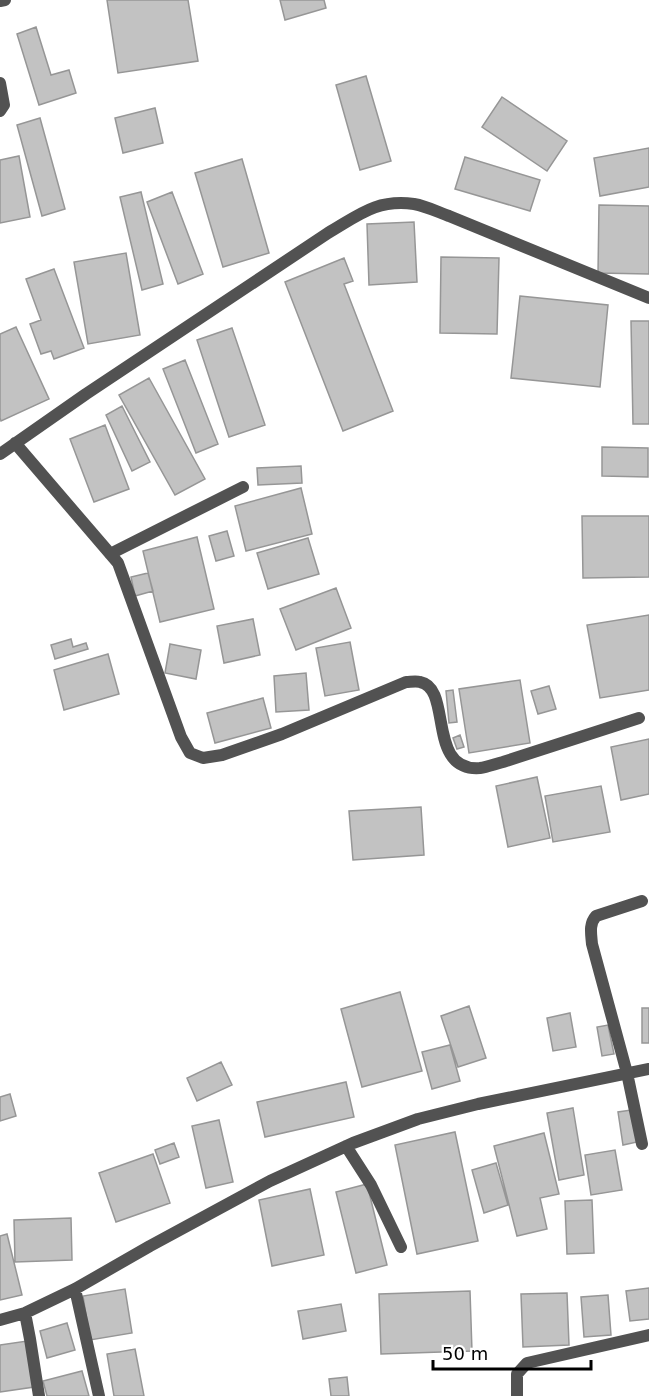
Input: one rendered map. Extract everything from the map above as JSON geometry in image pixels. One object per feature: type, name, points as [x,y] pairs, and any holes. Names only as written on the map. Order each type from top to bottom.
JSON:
[{"type":"street","points":[[0,2],[5,0]]},
{"type":"street","points":[[0,83],[4,105],[0,111]]},
{"type":"street","points":[[0,454],[328,233],[369,209],[388,203],[416,204],[449,216],[649,298]]},
{"type":"street","points":[[15,443],[118,563],[181,737],[190,753],[203,758],[222,755],[282,734],[406,682],[422,681],[432,690],[446,744],[452,757],[464,766],[480,768],[502,762],[639,718]]},
{"type":"street","points":[[110,554],[243,487]]},
{"type":"street","points":[[642,901],[596,916],[592,921],[591,933],[627,1073],[642,1144]]},
{"type":"street","points":[[0,1320],[25,1313],[75,1289],[150,1245],[270,1181],[346,1146],[417,1119],[649,1069]]},
{"type":"street","points":[[346,1146],[371,1185],[401,1247]]},
{"type":"street","points":[[75,1289],[99,1396]]},
{"type":"street","points":[[25,1313],[39,1396]]},
{"type":"street","points":[[517,1396],[518,1374],[527,1363],[649,1335]]},
{"type":"building","points":[[107,0],[188,0],[198,61],[118,73]]},
{"type":"building","points":[[280,0],[324,0],[326,8],[285,20]]},
{"type":"building","points":[[36,27],[51,75],[69,70],[76,93],[39,105],[17,34]]},
{"type":"building","points":[[366,76],[391,161],[360,170],[336,85]]},
{"type":"building","points":[[502,97],[567,141],[547,171],[482,127]]},
{"type":"building","points":[[155,108],[163,143],[123,153],[115,118]]},
{"type":"building","points":[[40,118],[65,209],[42,216],[17,125]]},
{"type":"building","points":[[649,148],[649,187],[600,196],[594,158]]},
{"type":"building","points":[[19,156],[30,217],[0,223],[0,160]]},
{"type":"building","points":[[465,157],[540,180],[530,211],[455,189]]},
{"type":"building","points":[[242,159],[269,253],[223,267],[195,173]]},
{"type":"building","points":[[141,192],[163,284],[142,290],[120,197]]},
{"type":"building","points":[[172,192],[203,274],[178,284],[147,202]]},
{"type":"building","points":[[599,205],[649,206],[649,274],[598,273]]},
{"type":"building","points":[[414,222],[417,282],[369,285],[367,224]]},
{"type":"building","points":[[126,253],[140,335],[88,344],[74,262]]},
{"type":"building","points":[[441,257],[499,258],[497,334],[440,333]]},
{"type":"building","points":[[344,258],[353,281],[344,284],[393,411],[343,431],[285,282]]},
{"type":"building","points":[[54,269],[84,348],[54,359],[51,351],[41,354],[30,324],[41,320],[26,279]]},
{"type":"building","points":[[520,296],[608,305],[600,387],[511,378]]},
{"type":"building","points":[[631,321],[649,321],[649,424],[633,424]]},
{"type":"building","points":[[16,327],[49,399],[1,421],[0,334]]},
{"type":"building","points":[[232,328],[265,425],[229,437],[197,340]]},
{"type":"building","points":[[185,360],[218,444],[196,453],[163,369]]},
{"type":"building","points":[[149,378],[205,479],[175,495],[119,395]]},
{"type":"building","points":[[122,406],[150,462],[132,471],[106,415]]},
{"type":"building","points":[[105,425],[129,489],[94,502],[70,439]]},
{"type":"building","points":[[602,447],[648,448],[648,477],[602,476]]},
{"type":"building","points":[[301,466],[302,483],[258,485],[257,468]]},
{"type":"building","points":[[301,488],[312,534],[246,551],[235,506]]},
{"type":"building","points":[[582,516],[649,516],[649,577],[583,578]]},
{"type":"building","points":[[227,531],[234,556],[216,561],[209,536]]},
{"type":"building","points":[[197,537],[214,609],[160,622],[143,551]]},
{"type":"building","points":[[308,538],[319,574],[268,589],[257,553]]},
{"type":"building","points":[[148,573],[153,591],[135,596],[131,577]]},
{"type":"building","points":[[336,588],[351,628],[296,650],[280,609]]},
{"type":"building","points":[[649,615],[649,690],[600,698],[587,625]]},
{"type":"building","points":[[253,619],[260,655],[224,663],[217,626]]},
{"type":"building","points":[[71,639],[73,647],[86,643],[88,649],[55,659],[51,645]]},
{"type":"building","points":[[350,642],[359,690],[325,696],[316,648]]},
{"type":"building","points":[[170,644],[201,650],[196,679],[165,673]]},
{"type":"building","points":[[108,654],[119,694],[64,710],[54,670]]},
{"type":"building","points":[[306,673],[309,710],[276,712],[274,676]]},
{"type":"building","points":[[520,680],[530,743],[469,753],[459,689]]},
{"type":"building","points":[[549,686],[556,709],[538,714],[531,691]]},
{"type":"building","points":[[453,690],[457,722],[449,723],[446,691]]},
{"type":"building","points":[[263,698],[271,728],[215,743],[207,713]]},
{"type":"building","points":[[460,735],[464,747],[457,749],[453,738]]},
{"type":"building","points":[[649,739],[649,794],[621,800],[611,747]]},
{"type":"building","points":[[537,777],[550,838],[508,847],[496,786]]},
{"type":"building","points":[[601,786],[610,832],[553,842],[545,796]]},
{"type":"building","points":[[421,807],[424,855],[353,860],[349,811]]},
{"type":"building","points":[[400,992],[422,1071],[362,1087],[341,1009]]},
{"type":"building","points":[[469,1006],[486,1058],[458,1067],[441,1016]]},
{"type":"building","points":[[642,1008],[649,1008],[649,1043],[642,1043]]},
{"type":"building","points":[[570,1013],[576,1047],[553,1051],[547,1018]]},
{"type":"building","points":[[608,1025],[614,1054],[602,1056],[597,1027]]},
{"type":"building","points":[[450,1045],[460,1081],[432,1089],[422,1052]]},
{"type":"building","points":[[221,1062],[232,1085],[197,1101],[187,1078]]},
{"type":"building","points":[[346,1082],[354,1117],[265,1137],[257,1102]]},
{"type":"building","points":[[10,1094],[16,1116],[0,1121],[0,1097]]},
{"type":"building","points":[[573,1108],[584,1175],[559,1180],[547,1113]]},
{"type":"building","points":[[631,1110],[637,1142],[623,1145],[618,1112]]},
{"type":"building","points":[[219,1120],[233,1182],[206,1188],[192,1126]]},
{"type":"building","points":[[455,1132],[478,1241],[417,1254],[395,1145]]},
{"type":"building","points":[[544,1133],[559,1194],[540,1198],[547,1229],[517,1236],[494,1146]]},
{"type":"building","points":[[174,1143],[179,1157],[160,1164],[155,1150]]},
{"type":"building","points":[[615,1150],[622,1190],[591,1195],[585,1155]]},
{"type":"building","points":[[153,1154],[170,1203],[116,1222],[99,1173]]},
{"type":"building","points":[[496,1163],[508,1205],[484,1213],[472,1170]]},
{"type":"building","points":[[367,1184],[387,1265],[356,1273],[336,1192]]},
{"type":"building","points":[[310,1189],[324,1255],[272,1266],[259,1200]]},
{"type":"building","points":[[592,1200],[594,1253],[567,1254],[565,1201]]},
{"type":"building","points":[[71,1218],[72,1260],[15,1262],[14,1220]]},
{"type":"building","points":[[7,1234],[22,1295],[0,1300],[0,1236]]},
{"type":"building","points":[[649,1288],[649,1319],[630,1321],[626,1291]]},
{"type":"building","points":[[125,1289],[132,1333],[90,1340],[83,1296]]},
{"type":"building","points":[[470,1291],[472,1351],[381,1354],[379,1294]]},
{"type":"building","points":[[567,1293],[569,1345],[523,1347],[521,1294]]},
{"type":"building","points":[[608,1295],[611,1335],[584,1337],[581,1297]]},
{"type":"building","points":[[341,1304],[346,1331],[303,1339],[298,1311]]},
{"type":"building","points":[[67,1323],[75,1350],[47,1358],[40,1331]]},
{"type":"building","points":[[27,1341],[34,1387],[0,1392],[0,1345]]},
{"type":"building","points":[[135,1349],[144,1396],[114,1396],[107,1354]]},
{"type":"building","points":[[82,1371],[89,1396],[47,1396],[43,1381]]},
{"type":"building","points":[[347,1377],[349,1396],[331,1396],[329,1379]]}]
